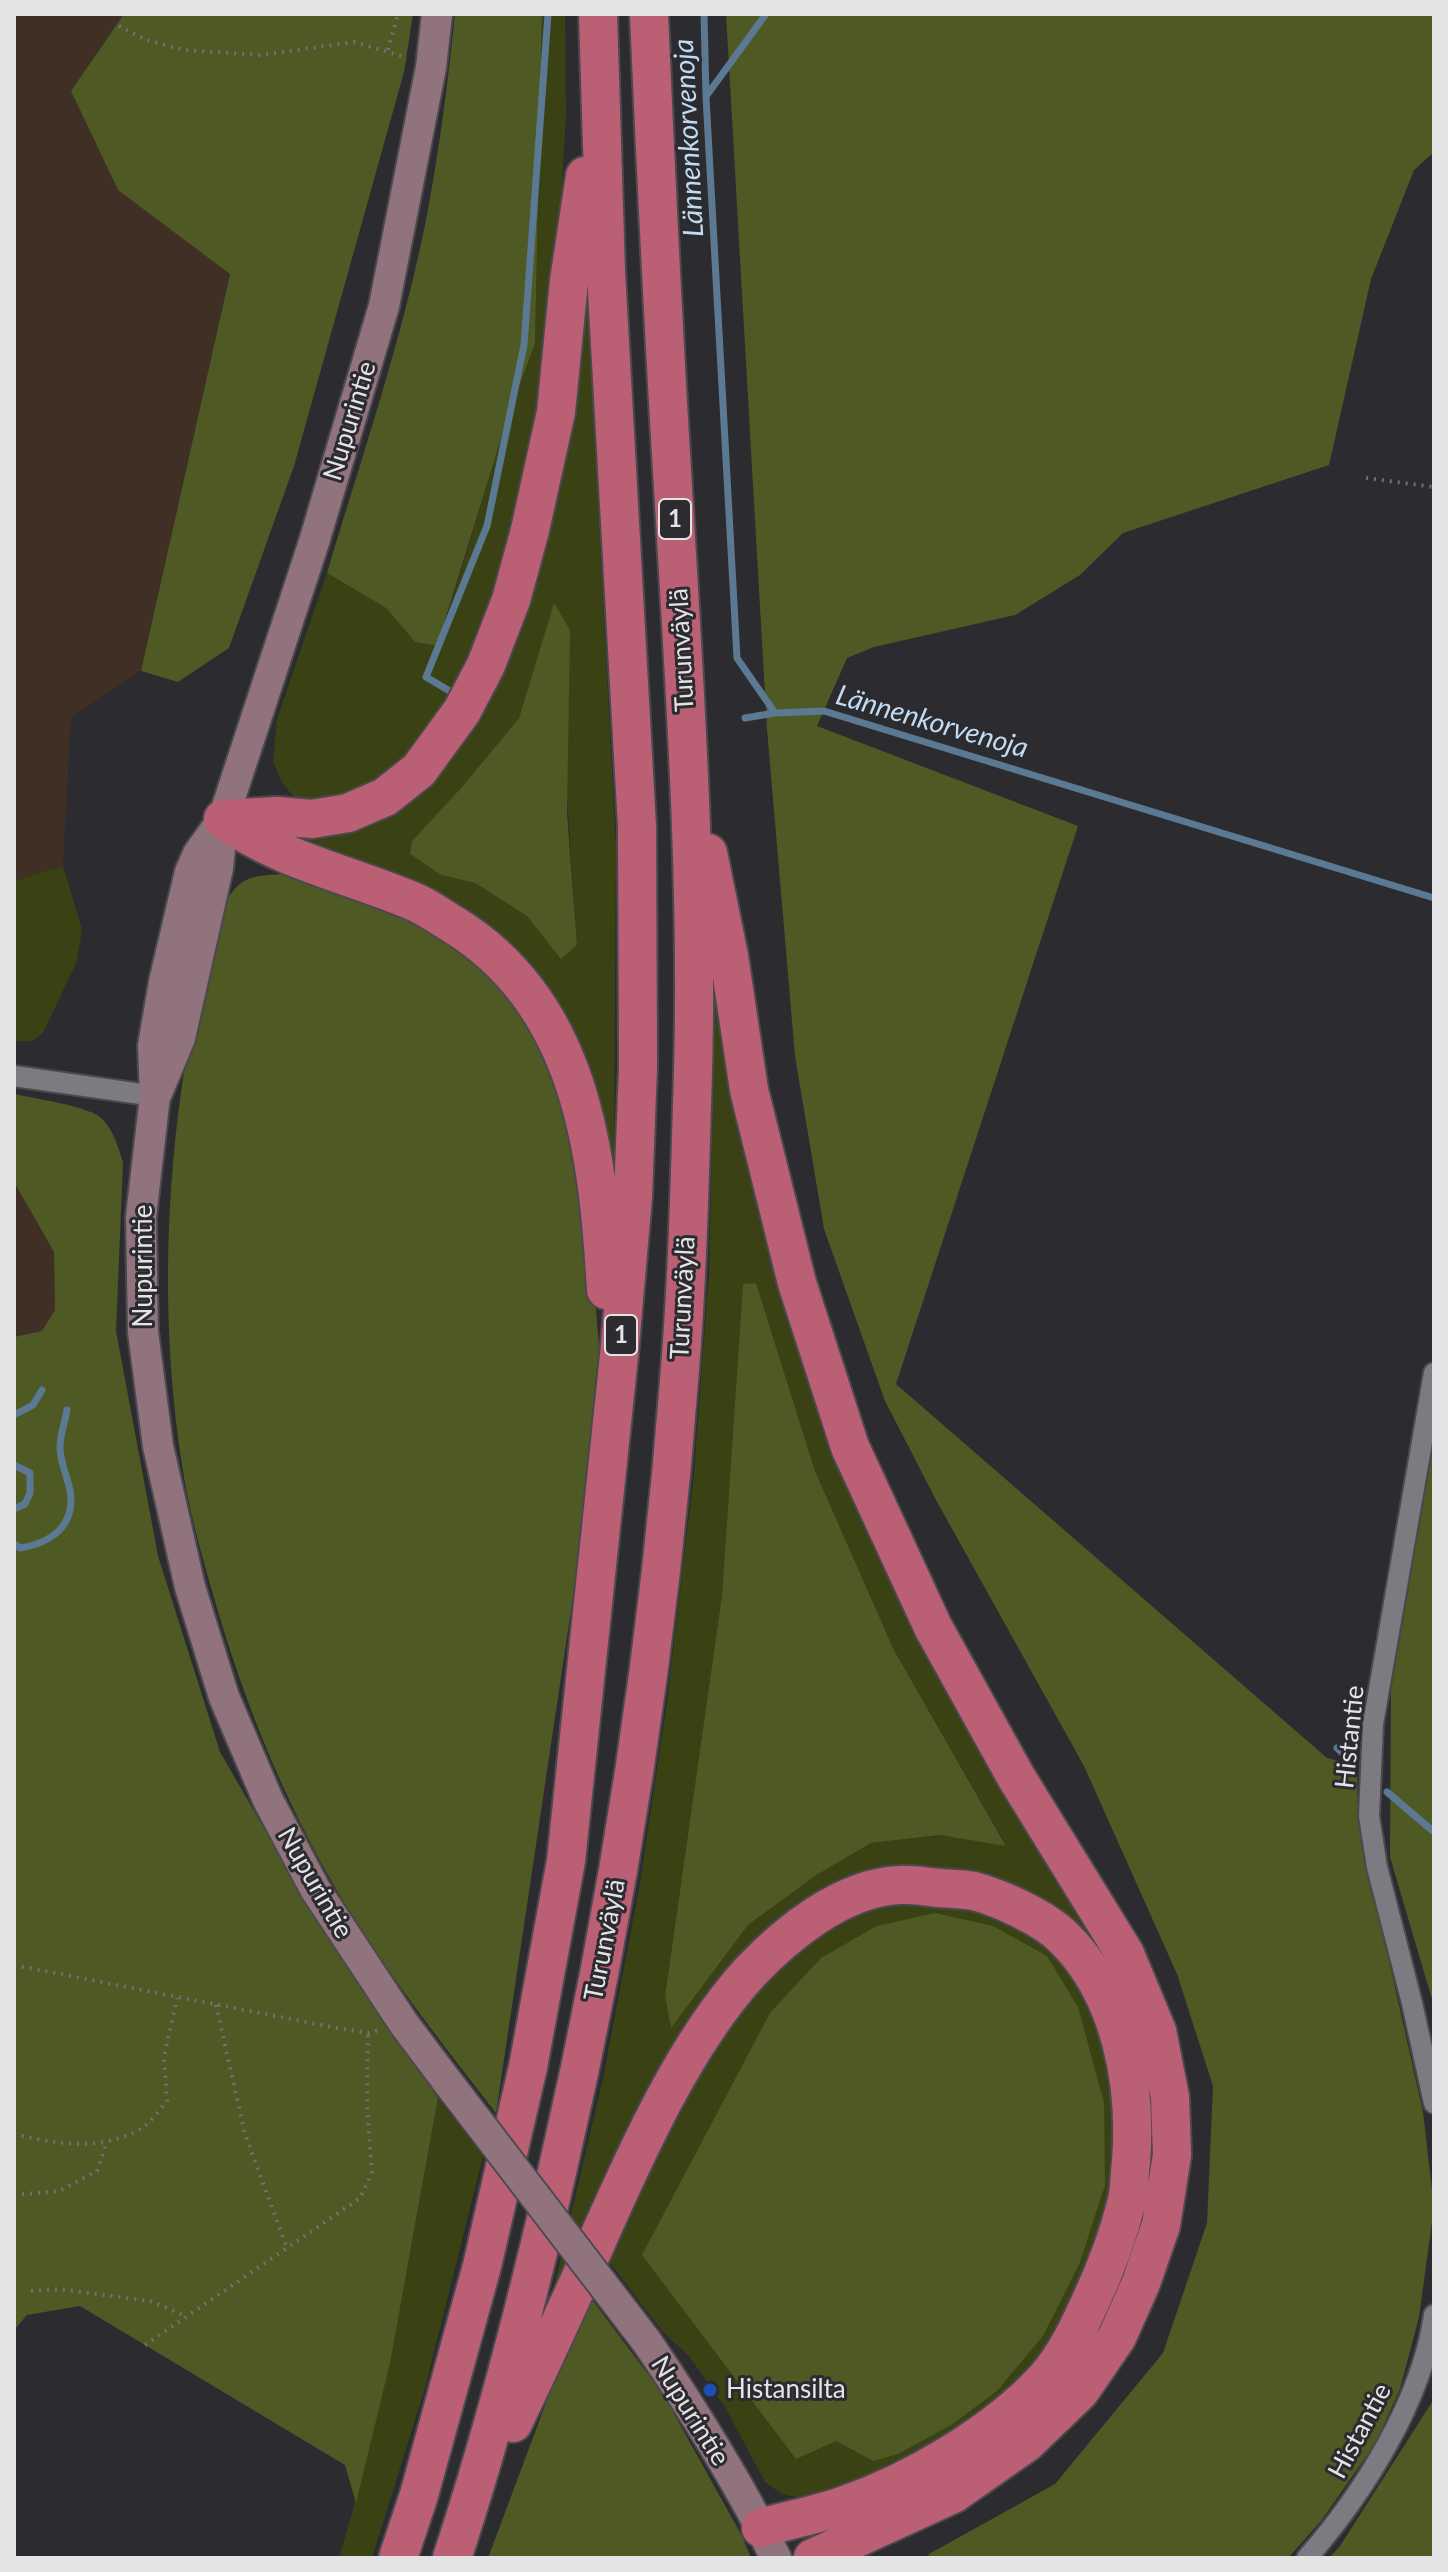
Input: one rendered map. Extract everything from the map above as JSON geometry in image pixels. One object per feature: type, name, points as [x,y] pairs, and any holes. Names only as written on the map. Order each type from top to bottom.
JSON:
[{"type":"highway","name":"Turunväylä","points":[[398,2558],[419,2495],[482,2266],[528,2067],[561,1890],[619,1356],[633,1197],[638,1067],[637,827],[599,91],[598,14]]},
{"type":"highway","name":"Turunväylä","points":[[457,2544],[503,2393],[533,2278],[579,2077],[619,1869],[656,1608],[681,1367],[692,1083],[689,765],[660,274],[649,14]]},
{"type":"highway","points":[[223,819],[277,816],[312,819],[348,813],[385,797],[419,770],[462,711],[486,665],[511,600],[556,412],[569,281],[599,91]]},
{"type":"highway","points":[[689,765],[729,956],[749,1090],[797,1283],[850,1447],[933,1627],[1016,1777],[1125,1954],[1157,2031],[1170,2097],[1172,2155],[1161,2225],[1141,2283],[1117,2337],[1080,2391],[1026,2443],[953,2494],[813,2558]]},
{"type":"highway","points":[[223,819],[264,846],[421,904],[481,942],[520,980],[549,1021],[573,1081],[591,1144],[602,1220],[607,1304],[619,1356]]},
{"type":"highway","points":[[457,2544],[664,2100],[710,2024],[749,1973],[792,1933],[829,1909],[864,1892],[897,1885],[973,1891],[1015,1907],[1061,1934],[1091,1971],[1115,2024],[1129,2074],[1133,2132],[1127,2201],[1104,2274],[1077,2330],[1047,2376],[996,2424],[929,2467],[768,2543]]},
{"type":"main road","name":"Nupurintie","points":[[437,14],[431,67],[384,306],[314,542],[223,819],[194,863],[178,920],[153,1046],[155,1096],[141,1217],[143,1332],[158,1446],[190,1587],[224,1697],[268,1800],[315,1889],[404,2024],[647,2342],[768,2543]]},
{"type":"street","points":[[14,1076],[155,1096]]},
{"type":"street","name":"Histantie","points":[[1434,1373],[1373,1724],[1369,1816],[1377,1867],[1434,2103]]},
{"type":"street","name":"Histantie","points":[[1307,2558],[1354,2498],[1388,2444],[1415,2382],[1434,2315]]},
{"type":"path","points":[[388,50],[398,14]]},
{"type":"path","points":[[119,26],[146,40],[184,50],[261,55],[354,42],[388,50],[431,67]]},
{"type":"path","points":[[1366,478],[1434,487]]},
{"type":"path","points":[[14,1965],[368,2033],[404,2024]]},
{"type":"path","points":[[14,2134],[60,2145],[107,2142],[143,2128],[167,2101],[164,2057],[177,1998]]},
{"type":"path","points":[[216,2005],[245,2134],[287,2248]]},
{"type":"path","points":[[145,2345],[360,2198],[372,2173],[367,2106],[368,2033]]},
{"type":"path","points":[[14,2195],[59,2191],[97,2171],[107,2142]]},
{"type":"path","points":[[31,2291],[59,2289],[150,2301],[186,2316]]},
{"type":"shaded area","points":[[14,14],[124,14],[71,91],[118,190],[230,273],[141,671],[71,717],[63,866],[14,881]]},
{"type":"shaded area","points":[[14,1182],[54,1252],[55,1310],[42,1331],[14,1337]]},
{"type":"green space","points":[[124,14],[413,14],[404,72],[294,466],[229,648],[178,682],[141,671],[230,274],[118,190],[71,91]]},
{"type":"green space","points":[[455,14],[542,14],[535,344],[509,413],[437,646],[415,642],[386,608],[327,573],[381,398],[416,265],[439,143]]},
{"type":"green space","points":[[542,14],[565,14],[566,113],[556,291],[543,403],[491,614],[461,687],[402,767],[367,788],[334,800],[309,802],[293,796],[281,781],[273,761],[277,719],[327,573],[386,608],[415,642],[438,646],[509,413],[535,344]]},
{"type":"green space","points":[[726,14],[1434,14],[1434,152],[1414,170],[1371,279],[1329,465],[1123,533],[1080,575],[1015,615],[874,647],[847,658],[817,726],[1078,826],[896,1384],[1327,1758],[1357,1766],[1358,1823],[1423,2112],[1434,2207],[1419,2317],[1400,2389],[1375,2444],[1321,2521],[1288,2558],[928,2558],[929,2554],[1055,2484],[1163,2353],[1207,2223],[1213,2086],[1177,1974],[1084,1766],[936,1500],[885,1401],[824,1229],[795,1056],[767,729]]},
{"type":"green space","points":[[587,295],[616,847],[614,1155],[610,1155],[267,831],[322,831],[474,717],[584,296]],"holes":[[[554,604],[577,945],[561,958],[527,916],[475,883],[441,875],[410,854],[412,841],[519,718]]]},
{"type":"green space","points":[[554,603],[570,630],[567,813],[577,945],[561,959],[527,916],[475,883],[441,875],[410,854],[412,841],[519,718]]},
{"type":"green space","points":[[63,866],[82,929],[77,961],[43,1033],[32,1041],[14,1041],[14,881]]},
{"type":"green space","points":[[284,874],[444,928],[505,980],[563,1087],[588,1207],[599,1348],[574,1590],[496,2113],[410,2001],[362,1931],[293,1807],[255,1719],[223,1630],[184,1480],[171,1372],[168,1278],[171,1185],[184,1070],[217,915],[243,882],[259,876]]},
{"type":"green space","points":[[716,975],[720,975],[772,1232],[808,1358],[830,1420],[878,1538],[923,1632],[1122,1969],[1147,2040],[1156,2092],[1156,2172],[1140,2254],[1122,2304],[1097,2348],[1067,2388],[1032,2423],[991,2454],[895,2508],[811,2545],[803,2540],[809,2530],[919,2481],[996,2435],[1045,2392],[1067,2365],[1104,2305],[1129,2240],[1144,2172],[1145,2122],[1135,2050],[1123,2009],[1104,1971],[1079,1937],[1055,1915],[1037,1904],[987,1884],[933,1874],[880,1879],[830,1898],[784,1927],[746,1962],[711,2005],[650,2104],[551,2310],[549,2308],[603,2079],[640,1883],[667,1702],[694,1473],[709,1272]],"holes":[[[756,1283],[815,1471],[894,1650],[1006,1845],[941,1835],[871,1843],[815,1876],[748,1925],[671,2027],[665,1996],[722,1595],[743,1285]]]},
{"type":"green space","points":[[14,1094],[93,1113],[105,1121],[114,1138],[123,1162],[116,1331],[158,1556],[220,1752],[323,1930],[438,2098],[390,2363],[356,2503],[345,2465],[80,2306],[27,2315],[14,2330],[14,1337],[42,1331],[55,1310],[54,1252],[14,1182]]},
{"type":"green space","points":[[756,1283],[815,1471],[894,1650],[1006,1846],[940,1835],[871,1843],[815,1876],[748,1925],[671,2028],[665,1996],[722,1595],[743,1284]]},
{"type":"green space","points":[[1434,1441],[1434,2006],[1390,1857],[1391,1690]]},
{"type":"green space","points":[[929,1895],[1021,1920],[1090,1986],[1126,2129],[1092,2280],[1017,2389],[901,2468],[806,2499],[782,2494],[765,2482],[725,2407],[689,2356],[662,2331],[603,2254],[673,2108],[700,2060],[731,2014],[766,1973],[806,1938],[851,1910],[878,1902]],"holes":[[[1079,2265],[1043,2336],[997,2391],[873,2461],[836,2441]]]},
{"type":"green space","points":[[935,1913],[993,1926],[1047,1956],[1078,2007],[1104,2103],[1105,2185],[1079,2265],[1043,2336],[997,2391],[951,2425],[898,2454],[873,2461],[836,2441],[796,2459],[642,2255],[770,2013],[821,1958],[877,1926]]},
{"type":"green space","points":[[438,2098],[483,2156],[425,2388],[372,2558],[339,2558],[383,2387]]},
{"type":"green space","points":[[587,2293],[663,2394],[742,2536],[751,2558],[488,2558]]},
{"type":"green space","points":[[1434,2399],[1434,2558],[1329,2558],[1340,2546]]},
{"type":"waterway","points":[[453,693],[426,677],[487,526],[524,345],[548,14]]},
{"type":"waterway","name":"Lännenkorvenoja","points":[[704,14],[737,658],[775,713],[824,711],[1434,898]]},
{"type":"waterway","points":[[707,95],[766,14]]},
{"type":"waterway","points":[[745,718],[775,713]]},
{"type":"waterway","points":[[14,1415],[33,1405],[42,1390]]},
{"type":"waterway","points":[[14,1544],[20,1548],[42,1542],[59,1531],[69,1514],[70,1490],[60,1447],[67,1410]]},
{"type":"waterway","points":[[14,1465],[30,1473],[30,1493],[25,1504],[14,1509]]},
{"type":"waterway","points":[[1337,1748],[1352,1762]]},
{"type":"waterway","points":[[1387,1792],[1434,1832]]},
{"type":"place","name":"Histansilta","points":[[710,2390]]}]
